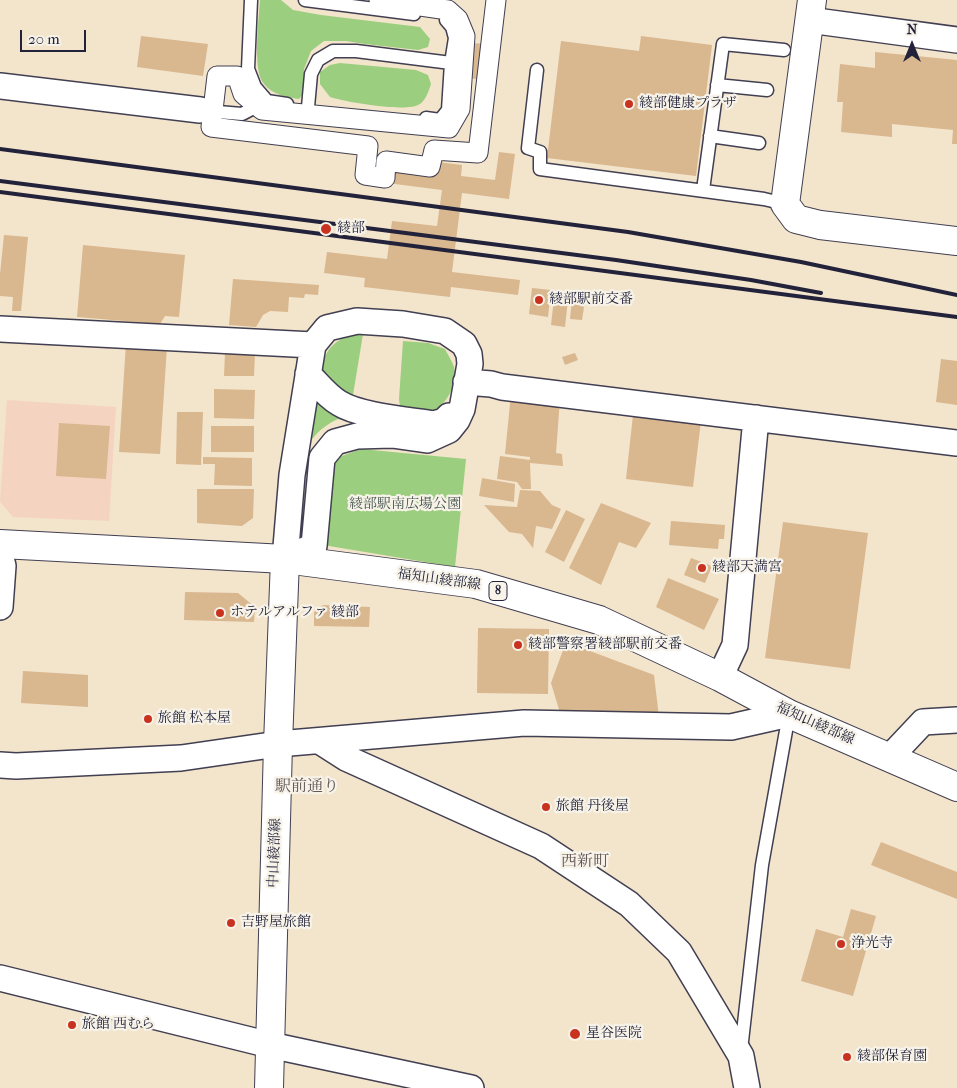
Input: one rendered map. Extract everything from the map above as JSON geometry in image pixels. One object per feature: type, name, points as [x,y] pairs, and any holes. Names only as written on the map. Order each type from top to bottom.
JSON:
[{"type":"main road","points":[[810,10],[785,204],[796,219],[820,225],[957,241]]},
{"type":"main road","name":"福知山綾部線","points":[[0,544],[285,559],[476,584],[598,620],[720,677],[790,714],[957,787]]},
{"type":"main road","name":"中山綾部線","points":[[269,1088],[285,559]]},
{"type":"street","points":[[379,0],[448,10],[458,19],[465,36],[460,109],[449,128],[262,110],[262,103],[243,94],[237,76],[217,76],[206,111],[211,127],[368,146],[364,175],[385,178],[386,161],[430,167],[434,150],[478,153],[496,0]]},
{"type":"street","points":[[810,10],[957,40]]},
{"type":"street","points":[[0,86],[206,111]]},
{"type":"street","points":[[357,321],[403,324],[445,331],[464,344],[469,354],[470,364],[462,409],[457,420],[449,430],[427,440],[392,435],[357,436],[335,442],[322,458],[314,546],[285,559],[292,475],[308,374],[314,345],[326,328],[357,321]]},
{"type":"street","points":[[0,329],[314,345]]},
{"type":"street","points":[[308,374],[326,393],[340,404],[359,412],[434,424],[444,422],[455,409],[465,388]]},
{"type":"street","points":[[465,388],[491,384],[502,387],[957,443]]},
{"type":"street","points":[[720,677],[735,645],[756,418]]},
{"type":"street","points":[[0,554],[3,566],[0,607]]},
{"type":"street","points":[[0,765],[16,766],[181,758],[278,744],[321,742],[524,722],[731,727],[790,714]]},
{"type":"street","points":[[890,757],[923,722],[957,720]]},
{"type":"street","points":[[321,742],[346,758],[540,846],[629,904],[679,952],[741,1056],[747,1088]]},
{"type":"street","points":[[0,978],[270,1045],[471,1088]]},
{"type":"lane","points":[[251,0],[248,69],[262,103]]},
{"type":"lane","points":[[206,111],[242,114],[262,103],[440,120],[448,110],[450,63],[455,38],[452,27],[444,18],[305,0]]},
{"type":"lane","points":[[703,190],[723,44],[784,50]]},
{"type":"lane","points":[[308,107],[311,74],[318,60],[333,52],[356,51],[450,63]]},
{"type":"lane","points":[[538,70],[528,148],[540,152],[540,169],[703,190],[785,204]]},
{"type":"lane","points":[[717,85],[767,90]]},
{"type":"lane","points":[[710,136],[759,143]]},
{"type":"lane","points":[[741,1056],[762,865],[790,714]]},
{"type":"shaded area","points":[[7,400],[116,407],[109,521],[13,517],[0,502]]},
{"type":"green space","points":[[260,0],[281,0],[293,10],[321,15],[420,27],[430,39],[428,47],[418,50],[346,41],[324,41],[311,51],[304,69],[303,94],[299,99],[285,96],[268,88],[260,77],[257,44]]},
{"type":"green space","points":[[340,63],[416,70],[428,75],[431,84],[424,100],[420,104],[413,106],[376,106],[338,99],[330,97],[320,84],[320,72],[330,65]]},
{"type":"green space","points":[[355,331],[363,334],[352,401],[321,374],[327,352],[335,343]]},
{"type":"green space","points":[[403,341],[428,343],[445,349],[451,360],[455,373],[453,386],[442,405],[437,409],[424,411],[400,407]]},
{"type":"green space","points":[[313,397],[325,407],[351,414],[326,425],[308,445]]},
{"type":"green space","name":"綾部駅南広場公園","points":[[361,449],[466,459],[455,567],[323,545],[331,460]]},
{"type":"building","points":[[141,36],[208,44],[203,76],[137,67]]},
{"type":"building","name":"綾部健康プラザ","points":[[641,36],[712,45],[696,176],[547,158],[561,41],[639,51]]},
{"type":"building","points":[[473,43],[485,44],[481,80],[470,78]]},
{"type":"building","points":[[875,52],[957,60],[957,144],[952,144],[953,130],[892,124],[892,137],[841,132],[843,102],[837,102],[840,64],[875,68]]},
{"type":"building","points":[[499,152],[515,154],[509,199],[462,193],[452,272],[520,280],[518,295],[451,287],[450,297],[364,287],[365,278],[324,273],[327,252],[387,259],[392,221],[437,226],[442,190],[387,183],[389,169],[435,175],[437,162],[462,165],[461,176],[495,180]]},
{"type":"building","points":[[4,235],[28,237],[21,311],[12,311],[13,297],[0,296]]},
{"type":"building","points":[[83,245],[185,255],[179,317],[165,316],[160,324],[77,317]]},
{"type":"building","points":[[233,279],[319,285],[318,295],[305,294],[304,298],[289,297],[288,312],[270,311],[263,315],[256,327],[229,325]]},
{"type":"building","points":[[532,288],[551,290],[548,317],[529,314]]},
{"type":"building","points":[[554,298],[568,299],[565,327],[551,325]]},
{"type":"building","points":[[572,299],[585,301],[582,320],[570,319]]},
{"type":"building","points":[[126,343],[167,346],[160,454],[119,452]]},
{"type":"building","points":[[225,353],[255,353],[254,376],[224,376]]},
{"type":"building","points":[[575,353],[578,360],[565,365],[562,357]]},
{"type":"building","points":[[941,359],[957,361],[957,405],[936,402]]},
{"type":"building","points":[[214,389],[255,390],[254,419],[214,418]]},
{"type":"building","points":[[511,394],[560,399],[556,453],[562,454],[563,466],[530,463],[531,489],[522,489],[517,482],[497,479],[500,456],[530,460],[530,457],[505,454]]},
{"type":"building","points":[[177,412],[203,412],[201,465],[176,464]]},
{"type":"building","points":[[633,415],[701,421],[693,487],[626,479]]},
{"type":"building","points":[[59,423],[110,426],[106,479],[56,476]]},
{"type":"building","points":[[211,426],[254,426],[254,452],[211,452]]},
{"type":"building","points":[[203,457],[252,458],[252,486],[214,485],[215,464],[203,464]]},
{"type":"building","points":[[482,478],[515,484],[514,502],[479,496]]},
{"type":"building","points":[[197,489],[254,489],[253,518],[242,526],[197,523]]},
{"type":"building","points":[[520,490],[540,491],[552,505],[561,509],[552,529],[536,526],[533,548],[522,534],[509,532],[484,505],[517,507]]},
{"type":"building","points":[[601,503],[651,523],[636,548],[619,542],[601,585],[569,568]]},
{"type":"building","points":[[566,510],[585,519],[564,562],[545,552]]},
{"type":"building","points":[[671,521],[725,525],[724,539],[719,539],[718,549],[669,545]]},
{"type":"building","points":[[783,522],[868,533],[850,669],[765,658]]},
{"type":"building","points":[[691,558],[712,566],[705,583],[684,575]]},
{"type":"building","points":[[668,578],[719,599],[704,630],[656,607]]},
{"type":"building","name":"ホテルアルファ 綾部","points":[[185,592],[238,593],[255,607],[254,622],[184,620]]},
{"type":"building","points":[[323,605],[370,607],[369,627],[314,626],[314,612]]},
{"type":"building","points":[[478,628],[549,629],[548,694],[477,693]]},
{"type":"building","points":[[566,642],[654,675],[659,717],[561,716],[551,683]]},
{"type":"building","points":[[23,671],[88,675],[88,707],[21,703]]},
{"type":"building","points":[[881,842],[957,872],[957,899],[871,865]]},
{"type":"building","points":[[851,909],[876,916],[853,996],[801,981],[816,929],[843,937]]},
{"type":"railway","points":[[0,149],[628,232],[801,262],[957,295]]},
{"type":"railway","points":[[0,181],[616,260],[751,280],[821,293]]},
{"type":"railway","points":[[0,192],[957,317]]},
{"type":"place","name":"綾部健康プラザ","points":[[629,104]]},
{"type":"place","name":"綾部","points":[[326,229]]},
{"type":"place","name":"綾部駅前交番","points":[[539,300]]},
{"type":"place","name":"綾部天満宮","points":[[702,568]]},
{"type":"place","name":"ホテルアルファ 綾部","points":[[220,613]]},
{"type":"place","name":"綾部警察署綾部駅前交番","points":[[518,645]]},
{"type":"place","name":"旅館 松本屋","points":[[148,719]]},
{"type":"place","name":"旅館 丹後屋","points":[[546,807]]},
{"type":"place","name":"吉野屋旅館","points":[[231,923]]},
{"type":"place","name":"浄光寺","points":[[841,944]]},
{"type":"place","name":"旅館 西むら","points":[[72,1025]]},
{"type":"place","name":"星谷医院","points":[[575,1034]]},
{"type":"place","name":"綾部保育園","points":[[847,1057]]},
{"type":"district","name":"駅前通り","points":[[307,787]]},
{"type":"district","name":"西新町","points":[[585,862]]}]
